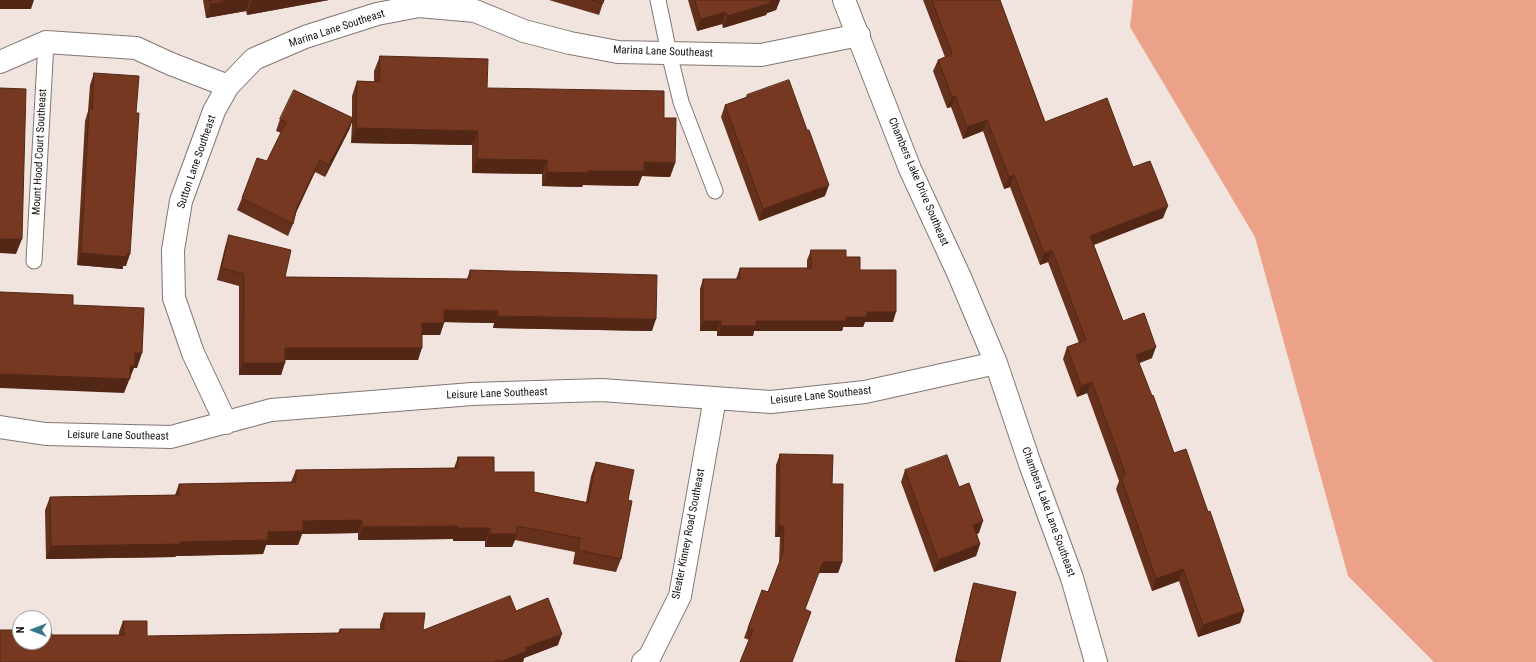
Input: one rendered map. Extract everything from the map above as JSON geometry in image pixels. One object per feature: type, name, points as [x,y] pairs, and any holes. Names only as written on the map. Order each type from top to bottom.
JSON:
[{"type":"street","name":"Chambers Lake Drive Southeast","points":[[844,0],[859,35],[910,169],[959,275],[996,363]]},
{"type":"street","name":"Marina Lane Southeast","points":[[228,86],[254,60],[305,37],[377,14],[419,6],[475,11],[524,31],[570,43],[618,52],[761,55],[859,35]]},
{"type":"street","points":[[0,62],[46,42],[136,48],[178,67],[228,86]]},
{"type":"street","name":"Sutton Lane Southeast","points":[[226,423],[193,354],[174,298],[173,250],[181,201],[214,111],[228,86]]},
{"type":"street","name":"Leisure Lane Southeast","points":[[0,427],[46,434],[171,437],[271,410],[472,394],[600,390],[771,402],[865,392],[996,363]]},
{"type":"street","name":"Chambers Lake Lane Southeast","points":[[996,363],[1030,464],[1072,578],[1096,662]]},
{"type":"street","name":"Sleater Kinney Road Southeast","points":[[643,662],[650,656],[680,596],[715,398]]},
{"type":"lane","points":[[658,0],[669,53],[682,102],[715,191]]},
{"type":"lane","name":"Mount Hood Court Southeast","points":[[34,261],[46,42]]},
{"type":"shaded area","points":[[1133,0],[1536,0],[1536,662],[1434,662],[1348,576],[1255,237],[1130,27]]},
{"type":"building","points":[[211,0],[233,0],[211,4]]},
{"type":"building","points":[[592,0],[604,0],[603,3]]},
{"type":"building","points":[[695,0],[775,0],[770,1],[771,3],[727,16],[726,12],[701,19]]},
{"type":"building","points":[[932,0],[1000,0],[1045,122],[1107,98],[1133,167],[1150,161],[1168,206],[1090,236],[1123,321],[1144,313],[1156,347],[1136,355],[1152,396],[1153,395],[1174,453],[1186,449],[1208,512],[1210,511],[1244,611],[1203,625],[1183,569],[1156,579],[1121,477],[1126,475],[1092,382],[1081,386],[1067,347],[1086,340],[1052,250],[1044,253],[1014,175],[1009,177],[987,120],[967,127],[955,96],[952,97],[938,60],[952,54]]},
{"type":"building","points":[[380,56],[488,59],[487,88],[664,91],[664,118],[676,118],[675,163],[644,162],[644,171],[588,171],[588,173],[547,172],[547,160],[477,159],[478,131],[356,128],[357,81],[379,82]]},
{"type":"building","points":[[94,73],[139,76],[136,113],[139,113],[130,254],[127,254],[127,257],[81,253],[89,109],[92,109]]},
{"type":"building","points":[[789,80],[829,185],[763,209],[725,105],[748,97],[747,95]]},
{"type":"building","points":[[0,88],[26,89],[22,239],[0,239]]},
{"type":"building","points":[[294,90],[353,118],[329,165],[320,160],[297,207],[293,224],[242,198],[257,158],[267,161],[286,122],[280,119]]},
{"type":"building","points":[[229,235],[291,250],[285,277],[470,279],[470,270],[657,275],[656,319],[497,316],[498,311],[444,310],[444,323],[422,323],[422,348],[285,348],[285,363],[243,363],[244,274],[222,268]]},
{"type":"building","points":[[811,250],[846,250],[846,257],[860,257],[860,270],[896,270],[896,312],[867,312],[867,317],[846,317],[846,321],[756,321],[756,326],[721,326],[721,321],[703,321],[703,279],[740,279],[740,268],[811,268]]},
{"type":"building","points":[[0,292],[73,295],[73,305],[144,308],[142,353],[135,353],[135,366],[130,366],[130,379],[0,374]]},
{"type":"building","points":[[780,454],[833,455],[832,484],[843,484],[842,562],[823,562],[805,609],[811,612],[792,662],[740,662],[753,630],[748,628],[762,590],[768,592],[783,553],[784,526],[779,526]]},
{"type":"building","points":[[947,455],[959,487],[969,483],[983,521],[973,525],[980,544],[938,560],[905,470]]},
{"type":"building","points":[[458,457],[494,457],[494,472],[534,472],[534,492],[588,503],[596,462],[634,470],[628,500],[632,501],[621,559],[578,550],[580,538],[517,526],[517,534],[490,534],[490,528],[458,528],[458,526],[362,527],[362,520],[303,521],[303,531],[268,532],[268,540],[180,542],[180,544],[51,546],[50,497],[179,495],[179,484],[296,482],[296,470],[458,468]]},
{"type":"building","points":[[974,583],[1016,592],[1000,662],[965,662],[956,660]]},
{"type":"building","points":[[510,596],[516,611],[548,598],[562,634],[525,648],[527,651],[500,662],[499,660],[494,662],[0,662],[0,630],[12,630],[12,650],[52,650],[52,635],[124,635],[123,621],[147,621],[147,636],[340,633],[340,629],[384,629],[384,613],[425,613],[423,630]]}]
